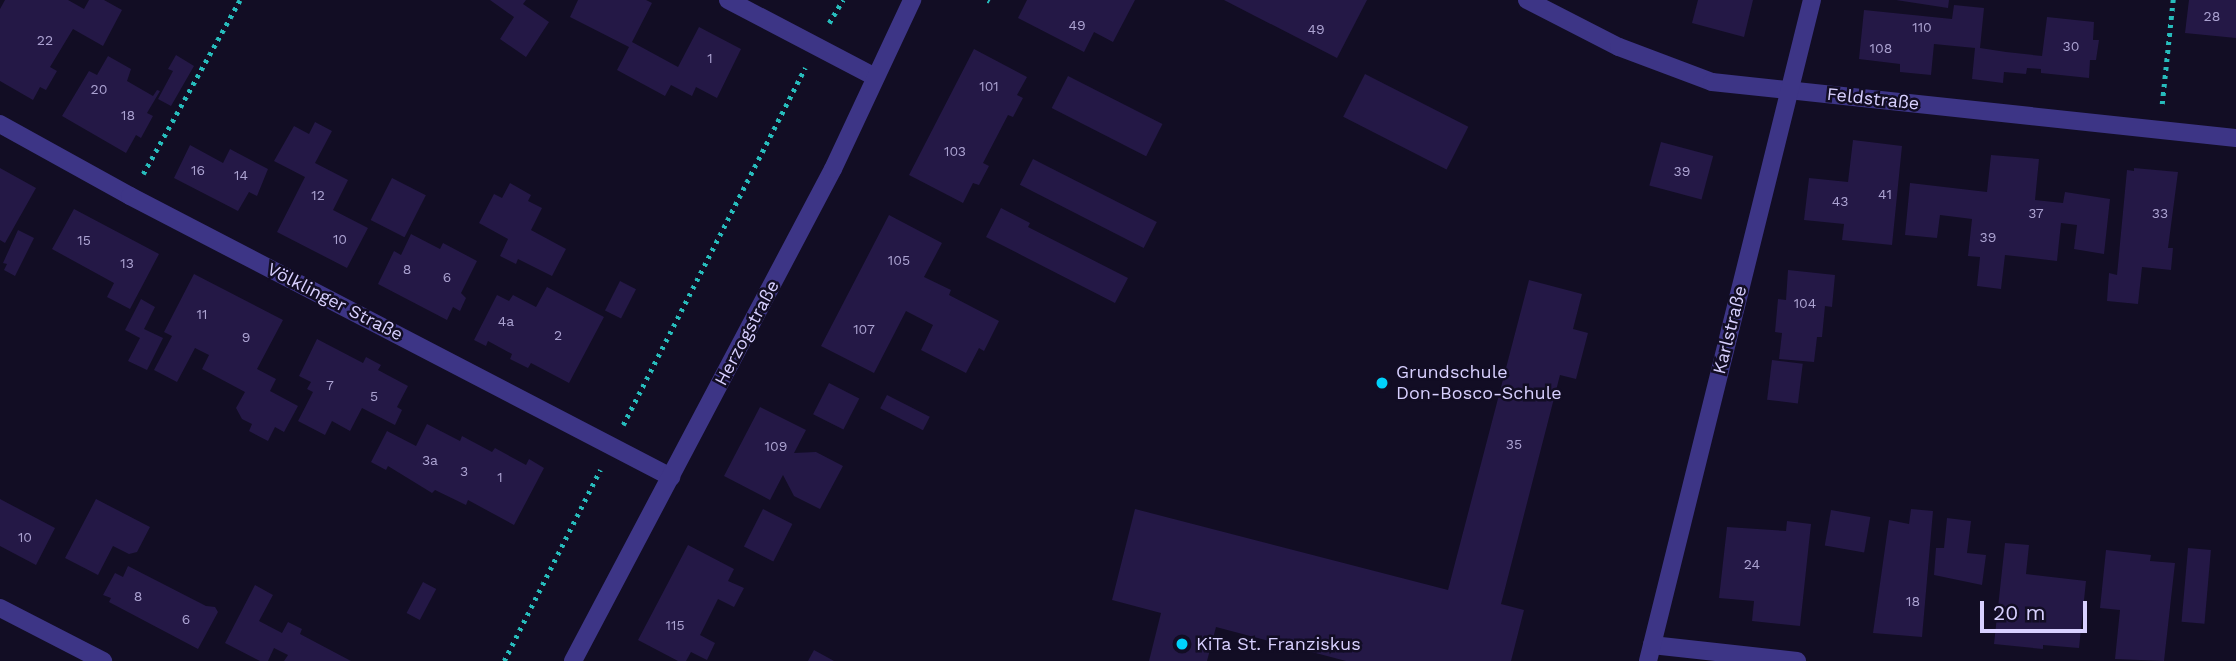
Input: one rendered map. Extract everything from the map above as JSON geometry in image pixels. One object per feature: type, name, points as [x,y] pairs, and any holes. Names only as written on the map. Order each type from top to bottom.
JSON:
[{"type":"street","points":[[729,0],[875,78]]},
{"type":"street","name":"Herzogstraße","points":[[573,661],[833,169],[912,0]]},
{"type":"street","name":"Feldstraße","points":[[1527,0],[1619,47],[1712,82],[2236,138]]},
{"type":"street","name":"Karlstraße","points":[[1650,653],[1812,0]]},
{"type":"street","name":"Völklinger Straße","points":[[0,124],[130,196],[671,477]]},
{"type":"street","points":[[0,608],[103,661]]},
{"type":"street","points":[[1650,653],[1797,661]]},
{"type":"path","points":[[130,196],[240,0]]},
{"type":"path","points":[[504,661],[817,45],[843,0]]},
{"type":"path","points":[[2160,129],[2173,0]]},
{"type":"building","points":[[5,0],[68,0],[84,9],[89,0],[104,0],[122,10],[103,46],[73,29],[50,67],[57,71],[46,90],[40,87],[33,100],[0,81],[0,9]]},
{"type":"building","points":[[490,0],[526,0],[523,4],[549,22],[526,57],[500,39],[514,17]]},
{"type":"building","points":[[578,0],[646,0],[652,3],[632,42],[678,67],[699,27],[741,49],[717,98],[696,87],[692,96],[671,85],[665,96],[617,70],[629,47],[570,17]]},
{"type":"building","points":[[1027,0],[1135,0],[1113,42],[1094,32],[1084,52],[1018,18]]},
{"type":"building","points":[[1224,0],[1367,0],[1337,58]]},
{"type":"building","points":[[1698,0],[1753,0],[1744,37],[1692,23]]},
{"type":"building","points":[[1896,0],[1949,0],[1948,8]]},
{"type":"building","points":[[2189,0],[2236,0],[2236,38],[2185,33]]},
{"type":"building","points":[[1954,5],[1984,8],[1980,48],[2006,52],[2042,56],[2047,17],[2094,22],[2093,40],[2099,40],[2096,60],[2090,60],[2089,78],[2041,73],[2041,69],[2027,68],[2026,74],[2004,72],[2003,83],[1972,79],[1975,48],[1934,44],[1931,75],[1900,72],[1900,64],[1859,59],[1864,10],[1952,19]]},
{"type":"building","points":[[974,49],[1027,77],[1017,95],[1023,98],[1013,117],[1008,115],[983,163],[989,166],[979,185],[973,183],[963,203],[909,175]]},
{"type":"building","points":[[176,55],[194,66],[171,106],[158,99],[173,71],[168,69]]},
{"type":"building","points":[[108,56],[131,69],[127,81],[153,96],[157,90],[160,91],[147,113],[153,116],[141,138],[136,135],[126,153],[62,116],[89,71],[97,75]]},
{"type":"building","points":[[1365,74],[1468,127],[1447,169],[1343,117]]},
{"type":"building","points":[[1068,76],[1162,124],[1146,156],[1052,108]]},
{"type":"building","points":[[315,122],[332,131],[315,163],[348,180],[333,210],[368,228],[347,268],[277,232],[305,177],[274,161],[294,126],[309,134]]},
{"type":"building","points":[[1853,140],[1902,146],[1892,245],[1842,240],[1844,224],[1804,220],[1809,178],[1848,182]]},
{"type":"building","points":[[1661,142],[1713,156],[1702,199],[1649,185]]},
{"type":"building","points":[[190,145],[223,163],[230,149],[268,169],[257,196],[249,192],[238,211],[174,178]]},
{"type":"building","points":[[1991,155],[2039,159],[2035,200],[2063,203],[2065,192],[2110,199],[2104,254],[2074,249],[2077,225],[2061,223],[2057,261],[2005,255],[2001,289],[1977,286],[1980,257],[1968,256],[1972,219],[1940,215],[1937,238],[1905,235],[1910,183],[1987,192]]},
{"type":"building","points":[[1033,159],[1157,222],[1144,248],[1020,185]]},
{"type":"building","points":[[0,168],[36,188],[5,243],[0,240]]},
{"type":"building","points":[[2134,168],[2178,172],[2168,248],[2173,248],[2171,270],[2142,267],[2138,304],[2107,301],[2109,273],[2117,275],[2127,170],[2134,171]]},
{"type":"building","points":[[392,178],[426,195],[405,237],[371,220]]},
{"type":"building","points":[[510,183],[531,195],[528,201],[542,208],[531,230],[566,249],[552,276],[518,259],[516,264],[500,256],[508,239],[479,223],[494,194],[502,198]]},
{"type":"building","points":[[1001,208],[1030,223],[1028,227],[1128,278],[1115,303],[986,237]]},
{"type":"building","points":[[74,209],[159,254],[130,309],[107,297],[114,283],[52,249]]},
{"type":"building","points":[[889,215],[942,243],[924,277],[951,290],[949,295],[999,321],[984,351],[979,348],[966,373],[921,350],[933,325],[906,311],[874,373],[821,346]]},
{"type":"building","points":[[18,230],[34,238],[15,276],[4,270],[7,264],[3,263]]},
{"type":"building","points":[[411,234],[440,249],[443,243],[477,261],[461,293],[466,298],[460,311],[453,307],[447,320],[378,284],[394,251],[401,255]]},
{"type":"building","points":[[1788,270],[1835,275],[1832,307],[1825,306],[1822,337],[1817,337],[1814,362],[1779,359],[1782,333],[1775,332],[1778,299],[1786,300]]},
{"type":"building","points":[[194,274],[283,320],[257,369],[276,379],[270,391],[298,406],[284,432],[275,427],[268,441],[249,431],[252,424],[242,419],[236,408],[245,392],[202,369],[209,355],[195,348],[177,382],[154,370],[172,336],[164,332]]},
{"type":"building","points":[[1529,280],[1582,294],[1573,329],[1588,333],[1576,379],[1560,375],[1501,604],[1524,610],[1511,661],[1346,661],[1216,627],[1207,661],[1149,661],[1161,613],[1112,600],[1135,509],[1448,590]]},
{"type":"building","points":[[620,281],[636,289],[621,319],[605,310]]},
{"type":"building","points":[[547,287],[604,317],[569,383],[531,363],[528,368],[510,359],[512,354],[488,341],[486,346],[474,340],[497,295],[509,301],[513,295],[536,307]]},
{"type":"building","points":[[141,299],[155,307],[144,329],[163,338],[147,370],[128,361],[140,338],[125,330]]},
{"type":"building","points":[[317,339],[363,363],[366,357],[381,365],[378,370],[408,386],[397,407],[402,410],[395,425],[362,408],[350,431],[332,421],[325,435],[298,421],[313,392],[307,389],[311,382],[299,376]]},
{"type":"building","points":[[1772,360],[1803,364],[1798,403],[1767,400]]},
{"type":"building","points":[[829,383],[859,398],[843,430],[813,414]]},
{"type":"building","points":[[887,395],[930,417],[923,430],[880,408]]},
{"type":"building","points":[[760,407],[806,430],[794,453],[816,452],[843,466],[820,509],[794,496],[783,475],[770,500],[724,476]]},
{"type":"building","points":[[427,424],[460,441],[462,436],[492,452],[495,448],[526,465],[529,459],[544,468],[514,525],[468,500],[466,505],[435,490],[432,493],[388,466],[386,470],[371,462],[387,431],[416,446]]},
{"type":"building","points":[[0,499],[55,528],[36,565],[0,546]]},
{"type":"building","points":[[96,499],[150,527],[137,552],[129,554],[113,546],[98,575],[65,558]]},
{"type":"building","points":[[763,509],[792,524],[773,561],[744,546]]},
{"type":"building","points":[[1911,509],[1933,511],[1922,637],[1873,633],[1889,520],[1909,524]]},
{"type":"building","points":[[1831,510],[1870,517],[1864,552],[1825,545]]},
{"type":"building","points":[[1947,518],[1971,521],[1967,553],[1986,555],[1982,585],[1934,575],[1936,548],[1944,548]]},
{"type":"building","points":[[1787,521],[1811,524],[1800,626],[1752,621],[1754,601],[1719,598],[1727,527],[1786,531]]},
{"type":"building","points":[[2005,543],[2029,545],[2026,574],[2086,581],[2079,648],[2043,645],[2043,649],[1994,644]]},
{"type":"building","points":[[688,545],[734,569],[728,581],[744,588],[734,607],[718,599],[700,635],[715,643],[707,660],[691,652],[686,661],[678,661],[638,640]]},
{"type":"building","points":[[2188,548],[2211,550],[2204,624],[2182,622]]},
{"type":"building","points":[[2106,550],[2151,555],[2150,561],[2175,563],[2164,661],[2115,659],[2120,610],[2100,608]]},
{"type":"building","points":[[128,566],[206,606],[215,607],[218,612],[198,649],[109,602],[111,598],[103,595],[115,573],[123,577]]},
{"type":"building","points":[[423,582],[436,589],[420,620],[407,613]]},
{"type":"building","points":[[255,585],[273,595],[259,621],[282,633],[288,622],[302,629],[300,634],[351,661],[284,661],[288,655],[274,648],[268,661],[260,661],[225,643]]},
{"type":"building","points":[[814,650],[834,661],[808,661]]},
{"type":"place","name":"Grundschule Don-Bosco-Schule","points":[[1382,383]]},
{"type":"place","name":"KiTa St. Franziskus","points":[[1182,644]]}]
